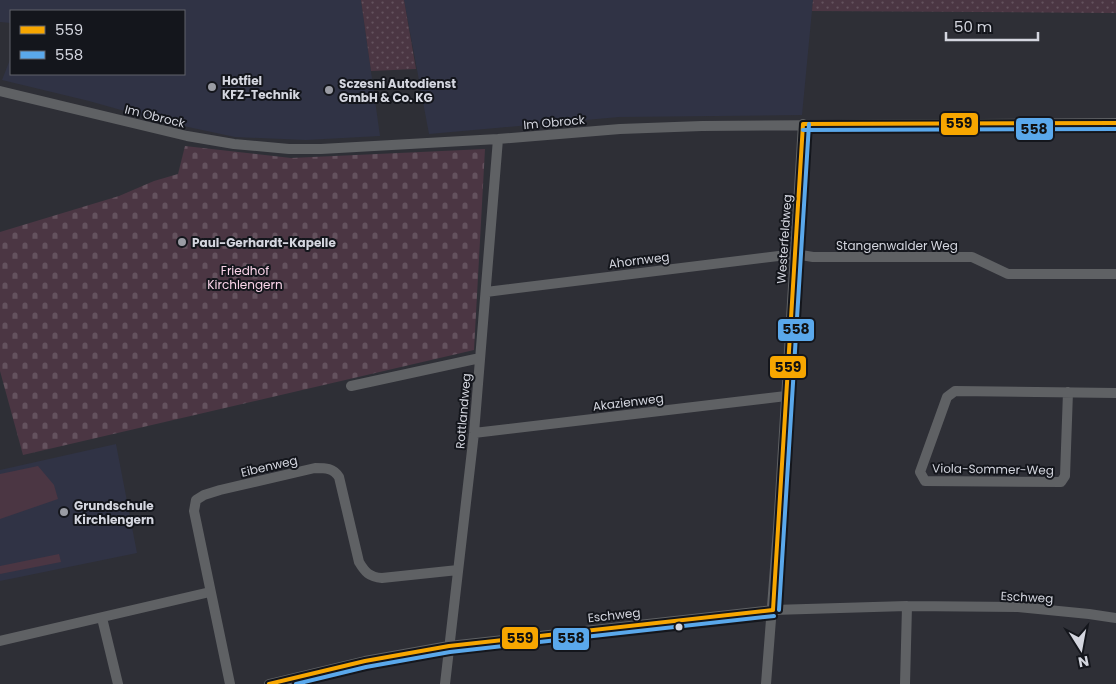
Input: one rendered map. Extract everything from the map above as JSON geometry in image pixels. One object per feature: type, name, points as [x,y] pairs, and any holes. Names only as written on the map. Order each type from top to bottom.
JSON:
[{"type":"street","name":"Im Obrock","points":[[0,91],[187,136],[289,149],[321,149],[498,139],[620,129],[702,126],[1116,123]]},
{"type":"street","name":"Westerfeldweg","points":[[766,684],[773,610],[803,124]]},
{"type":"street","name":"Rottlandweg","points":[[445,684],[474,432],[498,139]]},
{"type":"street","name":"Stangenwalder Weg","points":[[795,254],[813,257],[972,258],[1008,274],[1116,274]]},
{"type":"street","name":"Ahornweg","points":[[486,292],[795,254]]},
{"type":"street","points":[[351,386],[480,358]]},
{"type":"street","name":"Viola-Sommer-Weg","points":[[1068,392],[1065,476],[1061,482],[925,481],[920,472],[948,397],[955,391],[1068,392],[1116,393]]},
{"type":"street","name":"Akazienweg","points":[[474,432],[786,396]]},
{"type":"street","name":"Eibenweg","points":[[230,684],[194,511],[196,500],[204,495],[315,468],[327,468],[336,472],[339,478],[359,562],[364,571],[372,577],[382,578],[458,570]]},
{"type":"street","points":[[0,641],[210,592]]},
{"type":"street","points":[[905,684],[906,606]]},
{"type":"street","name":"Eschweg","points":[[269,684],[365,661],[449,646],[773,610],[906,606],[1018,607],[1116,618]]},
{"type":"street","points":[[102,618],[118,684]]},
{"type":"shaded area","points":[[0,0],[361,0],[380,136],[306,140],[235,137],[160,121],[89,101],[2,80],[10,60],[10,75],[185,75],[185,10],[10,10],[10,23],[0,22]]},
{"type":"shaded area","points":[[404,0],[813,0],[802,115],[619,117],[429,134]]},
{"type":"shaded area","name":"Grundschule Kirchlengern","points":[[116,444],[137,553],[0,581],[0,470]]},
{"type":"green space","points":[[361,0],[404,0],[416,69],[371,71]]},
{"type":"green space","points":[[813,0],[1116,0],[1116,13],[812,11]]},
{"type":"green space","name":"Friedhof Kirchlengern","points":[[185,146],[291,158],[485,149],[474,350],[23,455],[0,371],[0,232],[119,196],[154,181],[178,174]]},
{"type":"green space","points":[[38,466],[54,485],[58,499],[0,519],[0,474]]},
{"type":"green space","points":[[59,554],[61,562],[0,574],[0,566]]},
{"type":"transit line","name":"559","points":[[803,124],[1116,123]]},
{"type":"transit line","name":"559","points":[[773,610],[803,124]]},
{"type":"transit line","name":"558","points":[[779,610],[809,124]]},
{"type":"transit line","name":"558","points":[[803,130],[1116,129]]},
{"type":"transit line","name":"559","points":[[269,684],[365,661],[449,646],[773,610]]},
{"type":"transit line","name":"558","points":[[296,684],[366,667],[450,652],[774,616]]},
{"type":"place","name":"Hotfiel KFZ-Technik","points":[[212,87]]},
{"type":"place","name":"Sczesni Autodienst GmbH & Co. KG","points":[[329,90]]},
{"type":"place","name":"Paul-Gerhardt-Kapelle","points":[[182,242]]},
{"type":"place","name":"Grundschule Kirchlengern","points":[[64,512]]}]
